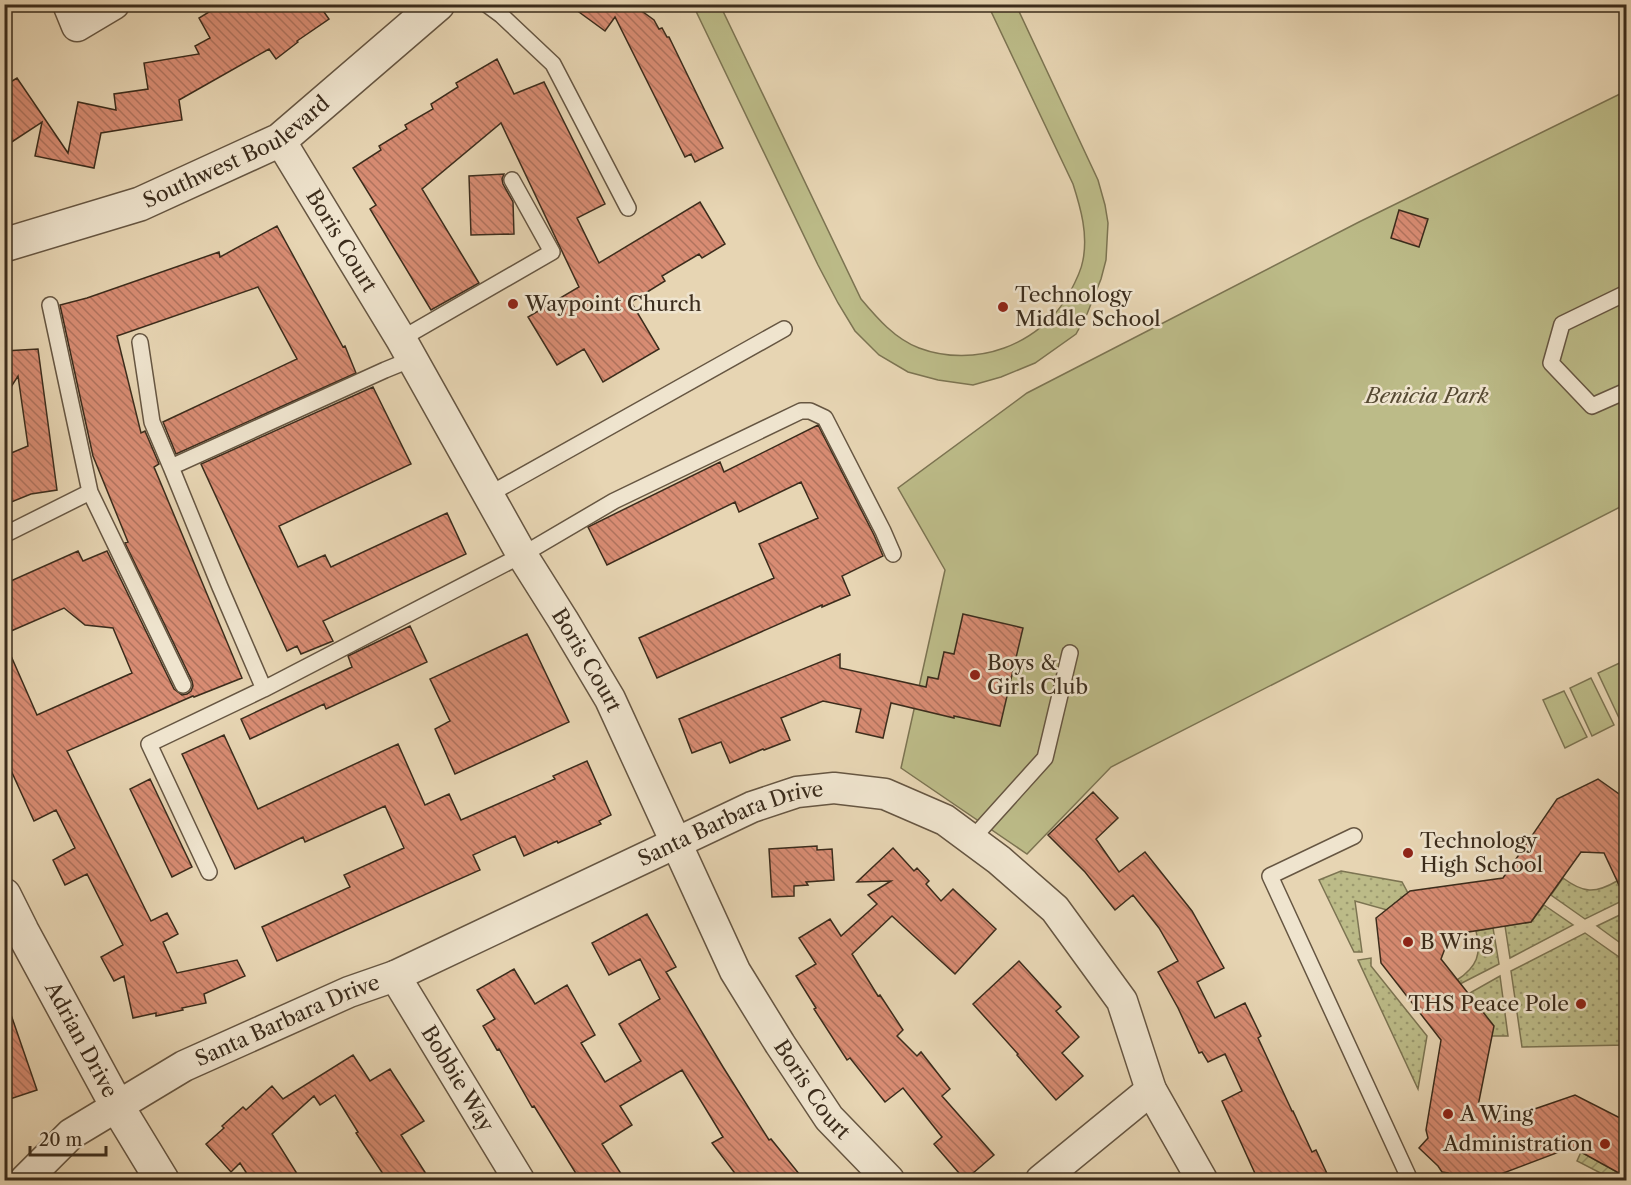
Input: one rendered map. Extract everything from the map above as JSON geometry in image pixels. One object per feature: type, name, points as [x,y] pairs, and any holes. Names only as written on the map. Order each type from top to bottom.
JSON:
[{"type":"street","points":[[68,4],[77,26],[114,4]]},
{"type":"street","name":"Southwest Boulevard","points":[[4,244],[140,204],[280,140],[438,4]]},
{"type":"street","name":"Boris Court","points":[[280,140],[406,349],[522,555],[610,699],[735,971],[829,1118],[889,1180]]},
{"type":"street","name":"Santa Barbara Drive","points":[[25,1180],[71,1134],[184,1066],[349,992],[395,976],[752,807],[797,792],[834,788],[885,794],[945,820],[999,860],[1055,909],[1122,1001],[1151,1090],[1202,1180]]},
{"type":"street","name":"Adrian Drive","points":[[4,895],[117,1106],[162,1180]]},
{"type":"street","name":"Bobbie Way","points":[[395,976],[519,1180]]},
{"type":"street","points":[[1041,1180],[1151,1090]]},
{"type":"lane","points":[[486,4],[501,15],[553,64],[628,208]]},
{"type":"lane","points":[[171,467],[385,370],[406,349],[552,252],[512,180]]},
{"type":"lane","points":[[1626,292],[1562,324],[1551,363],[1592,406],[1626,391]]},
{"type":"lane","points":[[50,305],[90,492],[183,685]]},
{"type":"lane","points":[[488,495],[784,328]]},
{"type":"lane","points":[[140,342],[152,422],[264,689]]},
{"type":"lane","points":[[209,872],[149,744],[264,689],[522,555],[614,501],[801,411],[810,411],[825,417],[893,554]]},
{"type":"lane","points":[[4,535],[90,492]]},
{"type":"lane","points":[[972,840],[1045,758],[1070,653]]},
{"type":"lane","points":[[1354,837],[1270,876],[1410,1180]]},
{"type":"green space","points":[[693,5],[720,5],[861,299],[887,327],[910,344],[940,354],[962,356],[983,354],[1004,348],[1024,339],[1041,327],[1057,312],[1069,294],[1083,260],[1084,231],[1073,184],[988,5],[1016,5],[1098,180],[1105,205],[1108,223],[1106,260],[1087,314],[1076,334],[1035,363],[1001,377],[973,385],[938,380],[908,372],[879,355],[855,331],[838,303]]},
{"type":"green space","name":"Benicia Park","points":[[1626,91],[1626,504],[1111,767],[1027,854],[901,768],[945,570],[898,488],[1027,393],[1359,222]]},
{"type":"green space","points":[[1626,660],[1626,717],[1620,720],[1598,673]]},
{"type":"green space","points":[[1591,678],[1614,725],[1592,736],[1570,688]]},
{"type":"green space","points":[[1564,691],[1587,737],[1565,748],[1543,700]]},
{"type":"green space","points":[[1341,871],[1402,882],[1408,893],[1387,910],[1355,901],[1362,952],[1354,952],[1319,880]]},
{"type":"green space","points":[[1563,878],[1577,887],[1589,890],[1596,890],[1617,881],[1626,899],[1585,919],[1551,895]]},
{"type":"green space","points":[[1544,905],[1573,925],[1510,958],[1505,926],[1531,922]]},
{"type":"green space","points":[[1626,912],[1626,947],[1597,926]]},
{"type":"green space","points":[[1493,928],[1499,964],[1460,984],[1457,980],[1473,965],[1478,953],[1476,931]]},
{"type":"green space","points":[[1585,933],[1626,962],[1626,1045],[1522,1047],[1511,971]]},
{"type":"green space","points":[[1371,958],[1371,966],[1427,1036],[1418,1089],[1358,960]]},
{"type":"green space","points":[[1500,976],[1508,1036],[1492,1036],[1468,994]]},
{"type":"green space","points":[[1581,1152],[1626,1177],[1626,1180],[1614,1180],[1577,1161]]},
{"type":"building","points":[[222,4],[319,5],[329,19],[276,59],[269,49],[179,100],[182,120],[101,133],[94,168],[35,156],[42,122],[4,147],[4,86],[17,78],[68,153],[78,102],[116,110],[114,94],[148,89],[144,63],[199,54],[195,46],[210,38],[199,18]]},
{"type":"building","points":[[568,4],[632,4],[654,20],[659,29],[662,28],[669,37],[723,148],[695,162],[691,154],[685,157],[615,17],[605,31]]},
{"type":"building","points":[[497,59],[514,94],[544,82],[605,204],[577,218],[599,263],[700,202],[725,244],[702,258],[699,254],[662,276],[665,281],[631,302],[659,349],[603,382],[584,349],[557,365],[528,317],[579,287],[501,123],[422,189],[479,283],[431,310],[370,209],[376,205],[353,168],[381,150],[379,146],[407,129],[405,125],[433,109],[431,104],[458,87],[456,83]]},
{"type":"building","points":[[504,174],[503,184],[513,202],[514,234],[471,235],[469,176]]},
{"type":"building","points":[[1399,210],[1428,219],[1419,247],[1391,238]]},
{"type":"building","points":[[277,226],[343,347],[345,346],[356,373],[176,454],[163,422],[297,359],[258,287],[117,336],[141,433],[145,431],[159,464],[154,467],[242,678],[193,696],[67,751],[151,921],[167,913],[178,934],[163,942],[177,973],[237,960],[245,976],[204,994],[206,1003],[156,1016],[156,1013],[133,1018],[124,976],[114,981],[101,957],[123,945],[87,874],[65,885],[53,860],[75,848],[56,810],[34,821],[4,755],[4,640],[37,715],[132,673],[113,628],[85,625],[64,608],[4,634],[4,584],[78,551],[83,561],[107,551],[174,689],[182,695],[191,691],[192,681],[125,543],[128,542],[93,456],[60,305],[87,298],[219,252],[220,257]]},
{"type":"building","points":[[38,349],[57,490],[31,494],[4,505],[4,456],[28,446],[18,376],[4,398],[4,351]]},
{"type":"building","points":[[373,387],[411,464],[279,526],[298,567],[325,555],[331,567],[447,513],[466,554],[323,621],[333,641],[301,654],[297,646],[287,651],[201,464]]},
{"type":"building","points":[[818,425],[883,556],[842,576],[850,595],[822,607],[822,605],[657,678],[639,638],[774,578],[759,544],[818,518],[801,482],[739,512],[735,502],[607,565],[588,527],[720,462],[724,472]]},
{"type":"building","points":[[963,614],[1023,628],[1000,726],[891,703],[883,738],[856,732],[861,709],[823,701],[781,718],[790,740],[730,763],[721,742],[692,753],[679,719],[840,654],[840,668],[926,687],[928,677],[938,679],[944,652],[954,654]]},
{"type":"building","points":[[410,626],[427,662],[326,709],[324,704],[250,739],[241,719],[352,667],[348,656]]},
{"type":"building","points":[[527,634],[569,722],[455,774],[435,729],[450,721],[430,679]]},
{"type":"building","points":[[224,735],[258,809],[398,744],[425,805],[449,794],[461,820],[555,779],[553,776],[587,761],[611,815],[599,821],[601,824],[524,856],[515,836],[473,855],[480,870],[277,961],[262,927],[350,887],[344,875],[404,848],[385,806],[305,842],[303,837],[235,869],[182,754]]},
{"type":"building","points":[[150,779],[192,867],[172,877],[130,789]]},
{"type":"building","points":[[1598,779],[1626,799],[1626,900],[1604,853],[1581,852],[1531,922],[1450,935],[1441,959],[1494,1026],[1478,1106],[1497,1122],[1575,1095],[1626,1121],[1626,1177],[1572,1147],[1485,1180],[1475,1178],[1457,1180],[1448,1173],[1442,1172],[1419,1148],[1428,1138],[1426,1130],[1441,1040],[1381,963],[1376,918],[1410,891],[1503,878],[1557,799]]},
{"type":"building","points":[[1093,792],[1118,818],[1096,839],[1119,872],[1145,852],[1192,911],[1224,968],[1197,982],[1215,1018],[1245,1003],[1261,1036],[1258,1038],[1292,1111],[1312,1152],[1316,1150],[1330,1180],[1258,1180],[1222,1101],[1242,1091],[1225,1054],[1208,1062],[1202,1052],[1199,1053],[1158,972],[1178,961],[1159,928],[1133,895],[1115,910],[1085,872],[1048,835]]},
{"type":"building","points":[[817,846],[817,850],[832,849],[834,880],[806,882],[808,885],[794,886],[794,896],[772,897],[769,849]]},
{"type":"building","points":[[893,848],[914,871],[917,868],[929,881],[926,884],[941,901],[953,889],[996,929],[955,974],[892,916],[852,954],[878,996],[880,995],[903,1030],[897,1036],[917,1056],[921,1052],[950,1089],[942,1096],[994,1155],[965,1180],[934,1144],[942,1137],[903,1088],[885,1102],[850,1058],[847,1060],[796,976],[816,964],[799,938],[830,919],[841,936],[877,904],[868,895],[891,881],[857,882]]},
{"type":"building","points":[[647,914],[676,967],[666,972],[769,1140],[771,1139],[804,1180],[740,1180],[712,1143],[723,1137],[682,1070],[620,1106],[632,1125],[602,1144],[625,1180],[580,1180],[534,1106],[532,1107],[499,1049],[497,1050],[483,1026],[495,1019],[477,990],[514,969],[535,1004],[567,985],[595,1035],[581,1043],[605,1082],[641,1061],[619,1024],[660,999],[640,959],[609,975],[592,943]]},
{"type":"building","points":[[1019,961],[1061,1007],[1056,1011],[1079,1037],[1062,1053],[1083,1076],[1056,1100],[973,1004]]},
{"type":"building","points":[[4,1006],[8,1006],[37,1090],[4,1101]]},
{"type":"building","points":[[353,1055],[370,1081],[390,1069],[424,1121],[401,1135],[430,1180],[387,1180],[356,1133],[358,1132],[335,1095],[320,1105],[314,1096],[272,1134],[301,1180],[251,1180],[240,1163],[231,1172],[206,1144],[243,1107],[246,1110],[272,1086],[283,1099]]},
{"type":"place","name":"Waypoint Church","points":[[513,304]]},
{"type":"place","name":"Technology Middle School","points":[[1003,307]]},
{"type":"place","name":"Boys & Girls Club","points":[[975,675]]},
{"type":"place","name":"Technology High School","points":[[1408,853]]},
{"type":"place","name":"B Wing","points":[[1408,942]]},
{"type":"place","name":"THS Peace Pole","points":[[1581,1004]]},
{"type":"place","name":"A Wing","points":[[1448,1114]]},
{"type":"place","name":"Administration","points":[[1605,1144]]}]
